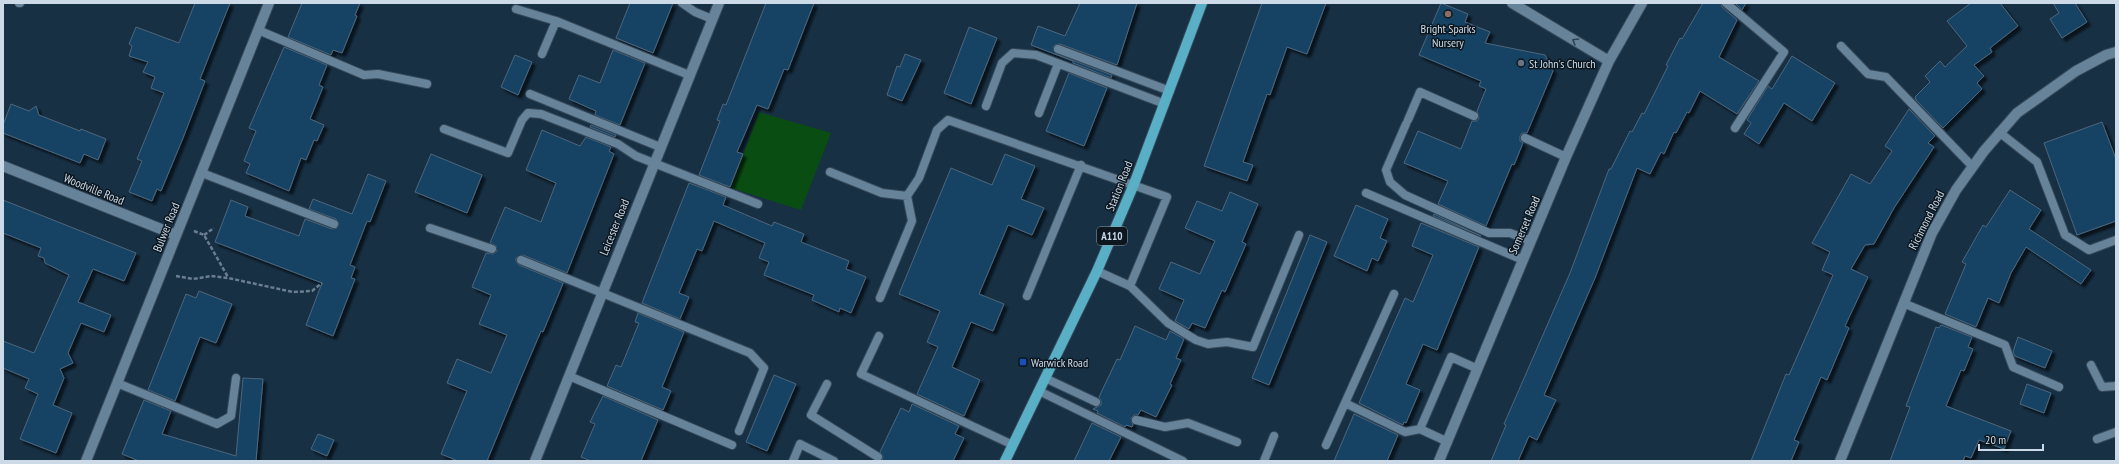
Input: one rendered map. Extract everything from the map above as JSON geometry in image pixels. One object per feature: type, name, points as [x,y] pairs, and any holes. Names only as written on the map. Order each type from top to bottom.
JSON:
[{"type":"main road","name":"Station Road","points":[[1005,461],[1097,271],[1134,184],[1202,3]]},
{"type":"street","name":"Bulwer Road","points":[[86,461],[116,382],[202,173],[269,3]]},
{"type":"street","name":"Leicester Road","points":[[535,461],[719,3]]},
{"type":"street","points":[[1512,3],[1609,61]]},
{"type":"street","name":"Somerset Road","points":[[1439,461],[1566,157],[1609,61],[1642,3]]},
{"type":"street","name":"Richmond Road","points":[[1840,461],[1932,233],[1956,190],[1972,166],[2017,113],[2041,94],[2076,71],[2106,55],[2116,52]]},
{"type":"street","name":"Woodville Road","points":[[3,166],[176,235]]},
{"type":"lane","points":[[682,3],[695,12],[712,19]]},
{"type":"lane","points":[[1726,3],[1784,52],[1735,128]]},
{"type":"lane","points":[[516,9],[556,21],[689,75]]},
{"type":"lane","points":[[542,54],[556,21]]},
{"type":"lane","points":[[258,30],[364,76],[378,74],[427,84]]},
{"type":"lane","points":[[1841,46],[1868,74],[1886,77],[1972,166]]},
{"type":"lane","points":[[1058,49],[1170,91]]},
{"type":"lane","points":[[986,106],[1002,63],[1013,53],[1036,55],[1165,104]]},
{"type":"lane","points":[[1039,113],[1058,64]]},
{"type":"lane","points":[[1474,116],[1420,92],[1386,170],[1390,182],[1405,195],[1489,233],[1510,233],[1531,241]]},
{"type":"lane","points":[[530,94],[660,148]]},
{"type":"lane","points":[[444,129],[508,153],[522,120],[528,112],[541,114],[618,144],[636,156],[758,204]]},
{"type":"lane","points":[[880,298],[912,221],[907,196],[919,178],[937,130],[948,120],[1081,165],[1167,197],[1130,286]]},
{"type":"lane","points":[[2000,132],[2037,162],[2065,235],[2089,250],[2116,240]]},
{"type":"lane","points":[[1525,138],[1566,157]]},
{"type":"lane","points":[[1026,296],[1081,165]]},
{"type":"lane","points":[[830,172],[882,193],[907,196]]},
{"type":"lane","points":[[202,173],[334,224]]},
{"type":"lane","points":[[1366,193],[1523,260]]},
{"type":"lane","points":[[430,228],[492,249]]},
{"type":"lane","points":[[1097,271],[1130,286],[1168,323],[1196,340],[1208,344],[1227,342],[1254,347],[1299,235]]},
{"type":"lane","points":[[521,260],[750,353],[764,368],[739,432]]},
{"type":"lane","points":[[1326,445],[1394,294]]},
{"type":"lane","points":[[1903,303],[2005,345],[2013,367],[2059,387]]},
{"type":"lane","points":[[879,336],[861,374],[1013,445]]},
{"type":"lane","points":[[1420,429],[1451,357],[1478,369]]},
{"type":"lane","points":[[2091,365],[2102,387],[2116,386]]},
{"type":"lane","points":[[569,376],[732,445]]},
{"type":"lane","points":[[116,382],[217,424],[231,416],[236,378]]},
{"type":"lane","points":[[1045,378],[1096,402]]},
{"type":"lane","points":[[827,384],[811,415],[878,457]]},
{"type":"lane","points":[[1039,391],[1183,461]]},
{"type":"lane","points":[[1344,403],[1405,432],[1420,429],[1448,442]]},
{"type":"lane","points":[[1136,420],[1164,427],[1188,423],[1237,442]]},
{"type":"lane","points":[[2097,439],[2116,432]]},
{"type":"lane","points":[[1264,461],[1274,436]]},
{"type":"lane","points":[[793,461],[800,444],[834,461]]},
{"type":"path","points":[[180,225],[204,235],[228,278]]},
{"type":"path","points":[[204,235],[214,228]]},
{"type":"path","points":[[162,270],[182,278],[193,279],[211,276],[228,278],[293,292],[312,291],[322,284]]},
{"type":"green space","points":[[759,112],[831,133],[801,210],[731,188]]},
{"type":"building","points":[[195,3],[230,3],[200,79],[205,81],[183,138],[161,191],[157,189],[152,201],[129,192],[142,161],[137,159],[164,93],[151,88],[155,77],[143,72],[148,62],[129,56],[132,46],[129,44],[136,27],[179,43]]},
{"type":"building","points":[[302,3],[360,3],[355,15],[357,16],[342,53],[333,50],[331,55],[288,37]]},
{"type":"building","points":[[630,3],[673,3],[653,53],[616,38]]},
{"type":"building","points":[[766,3],[814,3],[788,70],[784,69],[768,109],[757,105],[737,152],[743,154],[730,187],[699,175],[720,121],[717,120],[723,104],[726,105]]},
{"type":"building","points":[[1080,3],[1137,3],[1117,65],[1060,44],[1053,47],[1056,54],[1112,75],[1111,78],[1073,63],[1073,61],[1031,45],[1038,26],[1065,36]]},
{"type":"building","points":[[1262,3],[1326,3],[1307,54],[1287,47],[1270,95],[1267,94],[1243,162],[1253,165],[1247,181],[1204,166]]},
{"type":"building","points":[[1441,3],[1468,14],[1465,22],[1490,32],[1485,43],[1545,55],[1553,71],[1527,133],[1522,133],[1520,136],[1520,141],[1523,143],[1514,165],[1512,164],[1486,226],[1438,204],[1448,181],[1404,163],[1418,131],[1461,149],[1472,121],[1477,121],[1479,118],[1477,111],[1486,89],[1479,86],[1481,81],[1419,55]]},
{"type":"building","points":[[1703,3],[1721,3],[1722,7],[1737,20],[1719,57],[1759,81],[1737,114],[1700,91],[1689,113],[1687,112],[1676,133],[1674,132],[1664,154],[1661,152],[1650,174],[1637,168],[1595,278],[1544,395],[1556,400],[1537,440],[1529,436],[1518,461],[1491,461],[1506,425],[1504,424],[1570,273],[1609,169],[1611,169],[1630,131],[1632,132],[1642,113],[1644,114],[1680,38],[1682,39]]},
{"type":"building","points":[[1735,3],[1746,3],[1742,10]]},
{"type":"building","points":[[1971,3],[2000,3],[2018,26],[1990,48],[1992,52],[1974,65],[1984,76],[1977,83],[1982,89],[1943,128],[1916,100],[1915,97],[1930,82],[1925,76],[1940,61],[1945,67],[1967,46],[1947,21]]},
{"type":"building","points":[[2053,3],[2075,3],[2087,22],[2062,38],[2050,19],[2059,13]]},
{"type":"building","points":[[969,27],[997,38],[971,104],[944,93]]},
{"type":"building","points":[[284,47],[327,65],[319,85],[323,87],[310,119],[324,125],[317,141],[314,140],[306,160],[301,158],[289,191],[246,173],[250,164],[244,161],[256,131],[249,128]]},
{"type":"building","points":[[613,50],[645,63],[620,125],[595,115],[596,111],[569,99],[579,75],[600,83]]},
{"type":"building","points":[[905,54],[921,60],[902,101],[887,95],[897,66],[900,67]]},
{"type":"building","points":[[515,55],[532,62],[518,95],[501,87]]},
{"type":"building","points":[[1792,56],[1835,83],[1812,121],[1784,103],[1759,144],[1744,134],[1751,123],[1747,120],[1768,86],[1772,89]]},
{"type":"building","points":[[1069,73],[1107,88],[1084,146],[1046,131]]},
{"type":"building","points":[[11,104],[29,111],[36,106],[39,115],[80,131],[81,129],[106,139],[98,160],[84,154],[80,163],[3,133],[3,125]]},
{"type":"building","points":[[1909,109],[1935,136],[1928,143],[1934,147],[1894,208],[1874,244],[1865,245],[1851,269],[1868,277],[1845,326],[1849,328],[1827,380],[1821,377],[1794,440],[1799,442],[1791,461],[1751,461],[1786,374],[1789,375],[1833,275],[1822,270],[1830,252],[1812,243],[1851,174],[1870,184],[1892,151],[1885,146]]},
{"type":"building","points":[[2102,122],[2116,159],[2116,221],[2077,235],[2044,143]]},
{"type":"building","points":[[591,125],[616,135],[615,137],[590,127]]},
{"type":"building","points":[[542,130],[580,146],[586,137],[611,147],[609,151],[614,154],[567,273],[523,255],[516,258],[519,265],[563,283],[543,332],[541,331],[487,461],[458,461],[441,454],[467,391],[447,383],[457,359],[491,373],[507,335],[479,324],[491,295],[472,287],[486,253],[493,254],[497,251],[496,246],[490,243],[505,207],[541,222],[556,183],[526,170]]},
{"type":"building","points":[[431,154],[482,175],[467,213],[415,192]]},
{"type":"building","points":[[1005,154],[1035,166],[1021,199],[1044,208],[1032,235],[1008,225],[979,294],[1004,304],[993,331],[971,322],[952,367],[980,380],[964,416],[917,394],[938,347],[927,342],[940,311],[899,294],[951,168],[992,185]]},
{"type":"building","points":[[368,174],[386,181],[370,222],[367,221],[350,265],[355,267],[351,278],[355,279],[333,336],[306,325],[322,283],[215,242],[231,200],[248,207],[245,216],[299,236],[305,219],[332,229],[337,228],[339,224],[336,219],[309,209],[313,199],[352,214]]},
{"type":"building","points":[[689,183],[726,197],[723,205],[772,226],[774,222],[804,234],[801,242],[849,261],[846,269],[866,277],[851,313],[840,308],[839,312],[812,300],[814,295],[764,275],[769,262],[759,258],[765,243],[714,221],[702,251],[697,249],[679,293],[689,297],[680,319],[642,303]]},
{"type":"building","points":[[2010,190],[2041,210],[2029,229],[2091,270],[2081,284],[2026,247],[2011,273],[1999,303],[1988,298],[1976,327],[1945,314],[1966,264],[1962,262],[1983,225],[1986,227]]},
{"type":"building","points":[[1230,192],[1258,204],[1242,242],[1246,244],[1225,292],[1222,290],[1205,328],[1192,323],[1189,329],[1175,321],[1184,300],[1159,289],[1171,262],[1200,274],[1215,241],[1185,228],[1197,201],[1222,211]]},
{"type":"building","points":[[3,200],[136,253],[124,281],[93,269],[78,302],[111,315],[104,332],[81,323],[68,353],[73,363],[60,369],[64,378],[53,405],[72,413],[56,453],[20,439],[38,394],[25,388],[29,379],[3,368],[3,341],[34,353],[69,275],[45,263],[44,258],[38,256],[41,248],[3,233]]},
{"type":"building","points":[[1356,205],[1388,219],[1380,238],[1387,241],[1378,261],[1372,258],[1367,271],[1334,256]]},
{"type":"building","points":[[1434,214],[1481,236],[1433,216]]},
{"type":"building","points":[[1421,223],[1479,247],[1437,350],[1423,344],[1406,384],[1420,390],[1406,423],[1404,422],[1403,425],[1359,403],[1405,298],[1413,302],[1433,255],[1412,246]]},
{"type":"building","points":[[1310,235],[1327,242],[1269,385],[1252,378]]},
{"type":"building","points":[[199,291],[232,304],[216,343],[200,337],[175,401],[148,390],[186,294],[196,298]]},
{"type":"building","points":[[638,313],[684,332],[662,387],[671,391],[663,410],[607,386],[616,365],[621,367],[639,323],[635,322]]},
{"type":"building","points":[[1941,325],[1972,337],[1968,347],[1973,349],[1964,371],[1961,370],[1946,406],[2011,431],[2004,449],[1979,440],[1971,458],[1965,456],[1963,461],[1890,461],[1910,407],[1906,406],[1936,327],[1939,328]]},
{"type":"building","points":[[1135,326],[1166,340],[1170,331],[1184,339],[1176,358],[1181,360],[1170,384],[1172,385],[1156,417],[1141,410],[1138,415],[1134,415],[1131,418],[1133,425],[1132,427],[1126,425],[1125,427],[1097,413],[1098,411],[1093,409],[1101,405],[1099,397],[1117,359],[1120,360]]},
{"type":"building","points":[[2018,337],[2052,351],[2045,368],[2015,356],[2013,352]]},
{"type":"building","points":[[774,375],[796,384],[767,451],[746,442]]},
{"type":"building","points":[[243,378],[263,379],[256,461],[139,461],[122,454],[144,400],[171,411],[162,434],[236,456]]},
{"type":"building","points":[[2027,384],[2051,393],[2044,413],[2020,404]]},
{"type":"building","points":[[603,396],[658,420],[641,461],[591,461],[581,457],[595,424],[590,422]]},
{"type":"building","points":[[912,404],[959,426],[955,434],[964,438],[953,461],[882,461],[883,457],[880,452],[901,408],[909,412]]},
{"type":"building","points":[[1354,414],[1398,435],[1387,461],[1334,461]]},
{"type":"building","points":[[1092,423],[1121,437],[1109,461],[1074,461]]},
{"type":"building","points":[[318,434],[334,440],[327,456],[311,449]]},
{"type":"place","name":"Bright Sparks Nursery","points":[[1448,14]]},
{"type":"place","name":"St John's Church","points":[[1521,63]]},
{"type":"place","name":"Warwick Road","points":[[1023,362]]}]
